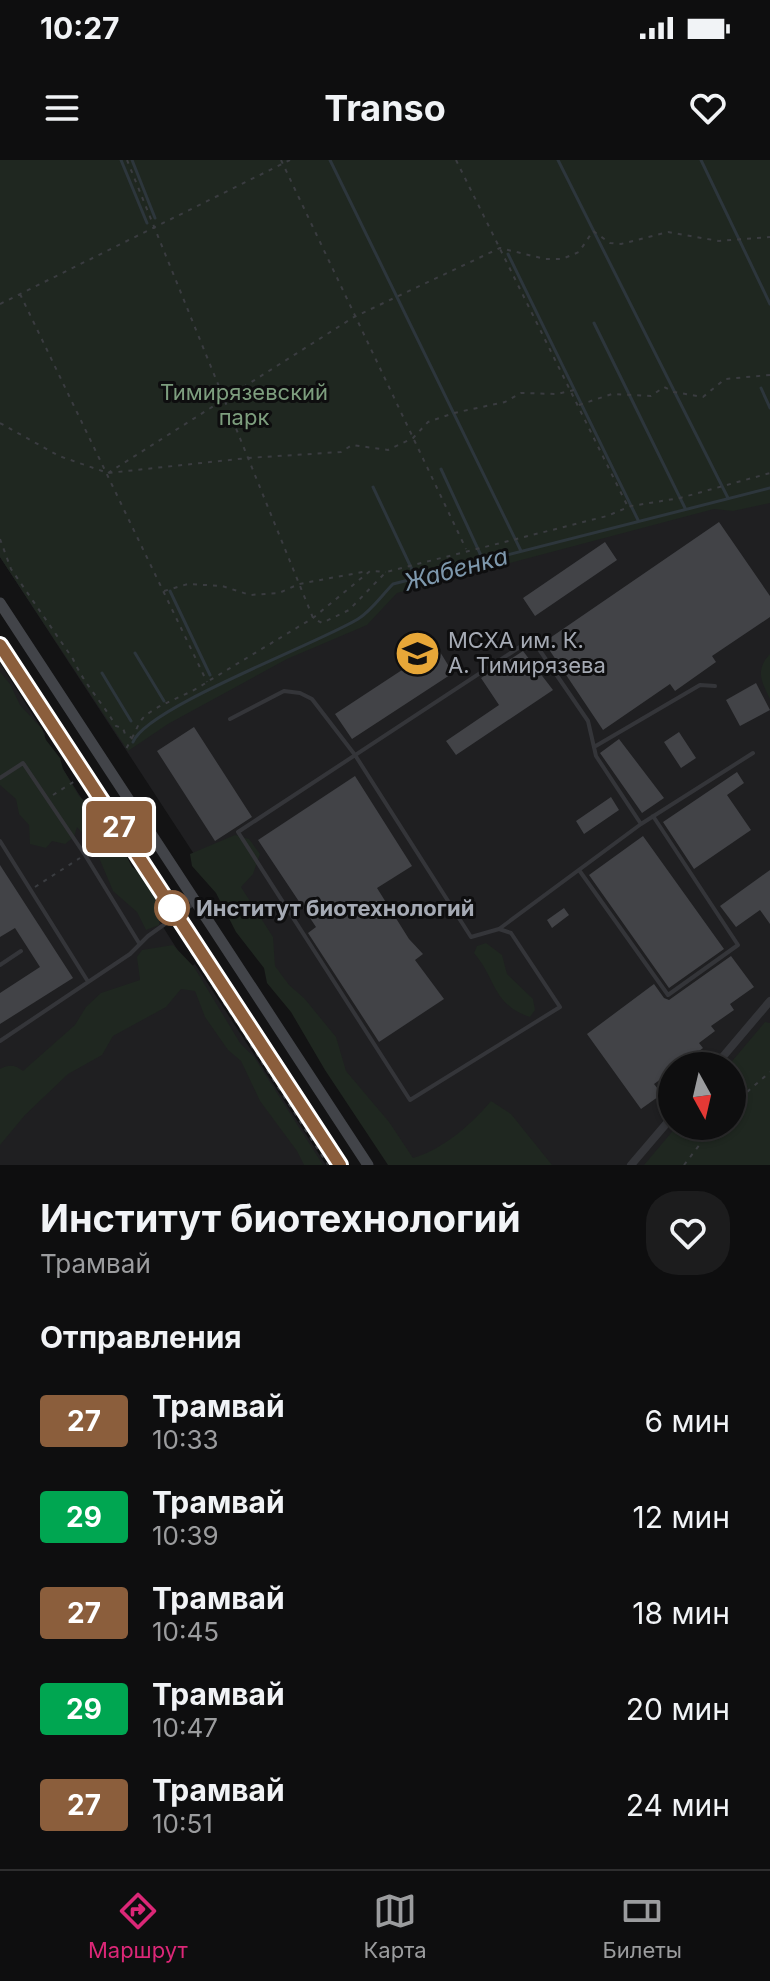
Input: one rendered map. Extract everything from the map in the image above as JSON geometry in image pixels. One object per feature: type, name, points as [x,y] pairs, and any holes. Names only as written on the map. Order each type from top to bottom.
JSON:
[{"type":"main road","points":[[0,603],[368,1165]]},
{"type":"street","points":[[727,1052],[770,1001]]},
{"type":"street","points":[[631,1165],[658,1133]]},
{"type":"lane","points":[[499,929],[511,933],[560,1007],[410,1100],[238,832],[532,639],[588,721],[596,756],[641,824]]},
{"type":"lane","points":[[594,747],[700,685],[715,686]]},
{"type":"lane","points":[[230,719],[284,691],[300,693],[312,699],[355,755],[471,937],[499,929],[641,824],[753,753]]},
{"type":"lane","points":[[0,778],[23,763],[139,943]]},
{"type":"lane","points":[[579,870],[668,995],[738,945],[653,816]]},
{"type":"lane","points":[[0,841],[87,980]]},
{"type":"lane","points":[[0,1041],[130,954],[139,943],[197,901]]},
{"type":"lane","points":[[0,965],[21,951]]},
{"type":"path","points":[[127,160],[313,618],[322,623],[349,610],[386,572]]},
{"type":"path","points":[[0,304],[290,160]]},
{"type":"path","points":[[456,160],[573,390],[628,507]]},
{"type":"path","points":[[281,162],[466,550]]},
{"type":"path","points":[[108,473],[354,317],[500,248],[545,259],[562,259],[579,252],[593,231],[610,243],[621,244],[668,232],[719,241],[770,237]]},
{"type":"path","points":[[20,294],[207,682]]},
{"type":"path","points":[[578,405],[612,394],[651,396],[664,387],[703,397],[725,379],[770,375]]},
{"type":"path","points":[[0,423],[59,456],[108,473],[341,452],[352,445],[388,450],[413,438],[428,422],[454,413],[505,402],[521,393],[557,394],[573,390]]},
{"type":"path","points":[[164,591],[188,584],[222,586],[250,595],[279,593],[299,584],[370,571],[386,572],[607,516],[628,507],[680,498],[770,473]]},
{"type":"path","points":[[0,539],[11,569],[79,672],[86,677],[97,701],[103,704],[116,726],[123,728],[125,734],[132,738]]},
{"type":"path","points":[[126,749],[143,717],[193,692],[313,618],[370,571]]},
{"type":"path","points":[[0,657],[328,1165]]},
{"type":"path","points":[[48,799],[79,779]]},
{"type":"path","points":[[32,889],[85,855]]},
{"type":"path","points":[[746,1093],[770,1072]]},
{"type":"path","points":[[684,1165],[703,1140]]},
{"type":"shaded area","name":"МСХА им. К. А. Тимирязева","points":[[0,160],[770,160],[770,1165],[397,1165],[0,557]]},
{"type":"shaded area","points":[[0,663],[45,734],[44,739],[189,968],[195,964],[326,1165],[0,1165]]},
{"type":"green space","name":"Тимирязевский парк","points":[[0,160],[770,160],[770,503],[733,511],[714,509],[397,593],[367,625],[287,659],[168,724],[128,751],[0,557]]},
{"type":"green space","points":[[770,654],[770,699],[761,671]]},
{"type":"green space","points":[[0,672],[20,705],[42,729],[79,796],[113,829],[132,867],[143,875],[154,893],[160,915],[159,925],[146,930],[137,912],[113,891],[95,848],[77,827],[74,837],[65,844],[52,841],[46,848],[30,844],[29,825],[19,814],[16,799],[0,785]]},
{"type":"green space","points":[[235,835],[249,839],[260,854],[253,874],[241,887],[273,937],[275,966],[336,1037],[346,1071],[389,1122],[413,1158],[435,1149],[456,1135],[491,1101],[511,1114],[552,1165],[388,1165],[291,1012],[267,983],[264,968],[236,932],[216,893],[192,866],[190,854]]},
{"type":"green space","points":[[486,943],[502,955],[507,974],[533,999],[535,1010],[530,1017],[508,1005],[474,953],[477,946]]},
{"type":"green space","points":[[173,945],[194,967],[240,1043],[254,1057],[323,1165],[304,1165],[260,1101],[241,1061],[228,1050],[205,1017],[195,991],[181,989],[166,1007],[113,1036],[102,1055],[68,1074],[25,1115],[0,1145],[0,1069],[12,1066],[23,1071],[75,1025],[86,1007],[101,993],[140,980],[137,957],[142,950]]},
{"type":"green space","points":[[765,1022],[770,1023],[770,1165],[644,1165],[665,1140],[746,1140],[746,1052],[740,1052]]},
{"type":"building","points":[[719,522],[770,596],[770,617],[712,656],[716,662],[675,691],[670,684],[603,730],[544,642]]},
{"type":"building","points":[[605,542],[617,560],[535,616],[523,598]]},
{"type":"building","points":[[437,647],[453,673],[352,739],[335,714]]},
{"type":"building","points":[[523,651],[553,690],[456,755],[446,741],[499,705],[481,678]]},
{"type":"building","points":[[756,683],[770,710],[740,726],[726,700]]},
{"type":"building","points":[[194,727],[252,817],[215,841],[157,751]]},
{"type":"building","points":[[679,732],[696,758],[681,768],[664,742]]},
{"type":"building","points":[[619,739],[664,798],[642,813],[600,753]]},
{"type":"building","points":[[737,772],[744,783],[727,795],[751,830],[694,869],[663,822]]},
{"type":"building","points":[[355,776],[412,866],[377,888],[409,939],[423,954],[415,960],[444,999],[379,1042],[308,933],[316,927],[258,840]]},
{"type":"building","points":[[611,797],[619,810],[584,834],[576,821]]},
{"type":"building","points":[[643,836],[724,949],[669,988],[589,875]]},
{"type":"building","points":[[0,865],[73,978],[0,1024],[0,993],[40,967],[15,928],[0,937]]},
{"type":"building","points":[[770,870],[770,924],[760,910],[736,927],[720,906]]},
{"type":"building","points":[[564,908],[569,915],[552,928],[547,920]]},
{"type":"building","points":[[731,956],[754,987],[730,1004],[734,1010],[711,1026],[715,1031],[699,1043],[703,1048],[698,1052],[658,1052],[658,1081],[654,1084],[658,1097],[641,1109],[587,1034],[654,984],[669,1000]]},
{"type":"waterway","points":[[121,160],[147,223]]},
{"type":"waterway","points":[[132,160],[155,218]]},
{"type":"waterway","points":[[330,160],[521,551]]},
{"type":"waterway","points":[[558,160],[728,498]]},
{"type":"waterway","points":[[701,160],[770,304]]},
{"type":"waterway","points":[[508,254],[638,520]]},
{"type":"waterway","points":[[594,323],[685,508]]},
{"type":"waterway","points":[[761,388],[770,408]]},
{"type":"waterway","points":[[441,469],[483,560]]},
{"type":"waterway","points":[[373,487],[416,578]]},
{"type":"waterway","name":"Жабенка","points":[[133,742],[145,728],[200,694],[358,619],[393,584],[770,488]]},
{"type":"waterway","points":[[170,591],[210,675]]},
{"type":"waterway","points":[[135,653],[164,701]]},
{"type":"waterway","points":[[102,673],[131,721]]},
{"type":"tram line","points":[[0,645],[340,1165]]},
{"type":"tram line","name":"27","points":[[0,645],[340,1165]]},
{"type":"place","name":"МСХА им. К. А. Тимирязева","points":[[417,653]]},
{"type":"place","name":"Институт биотехнологий","points":[[172,908]]}]
